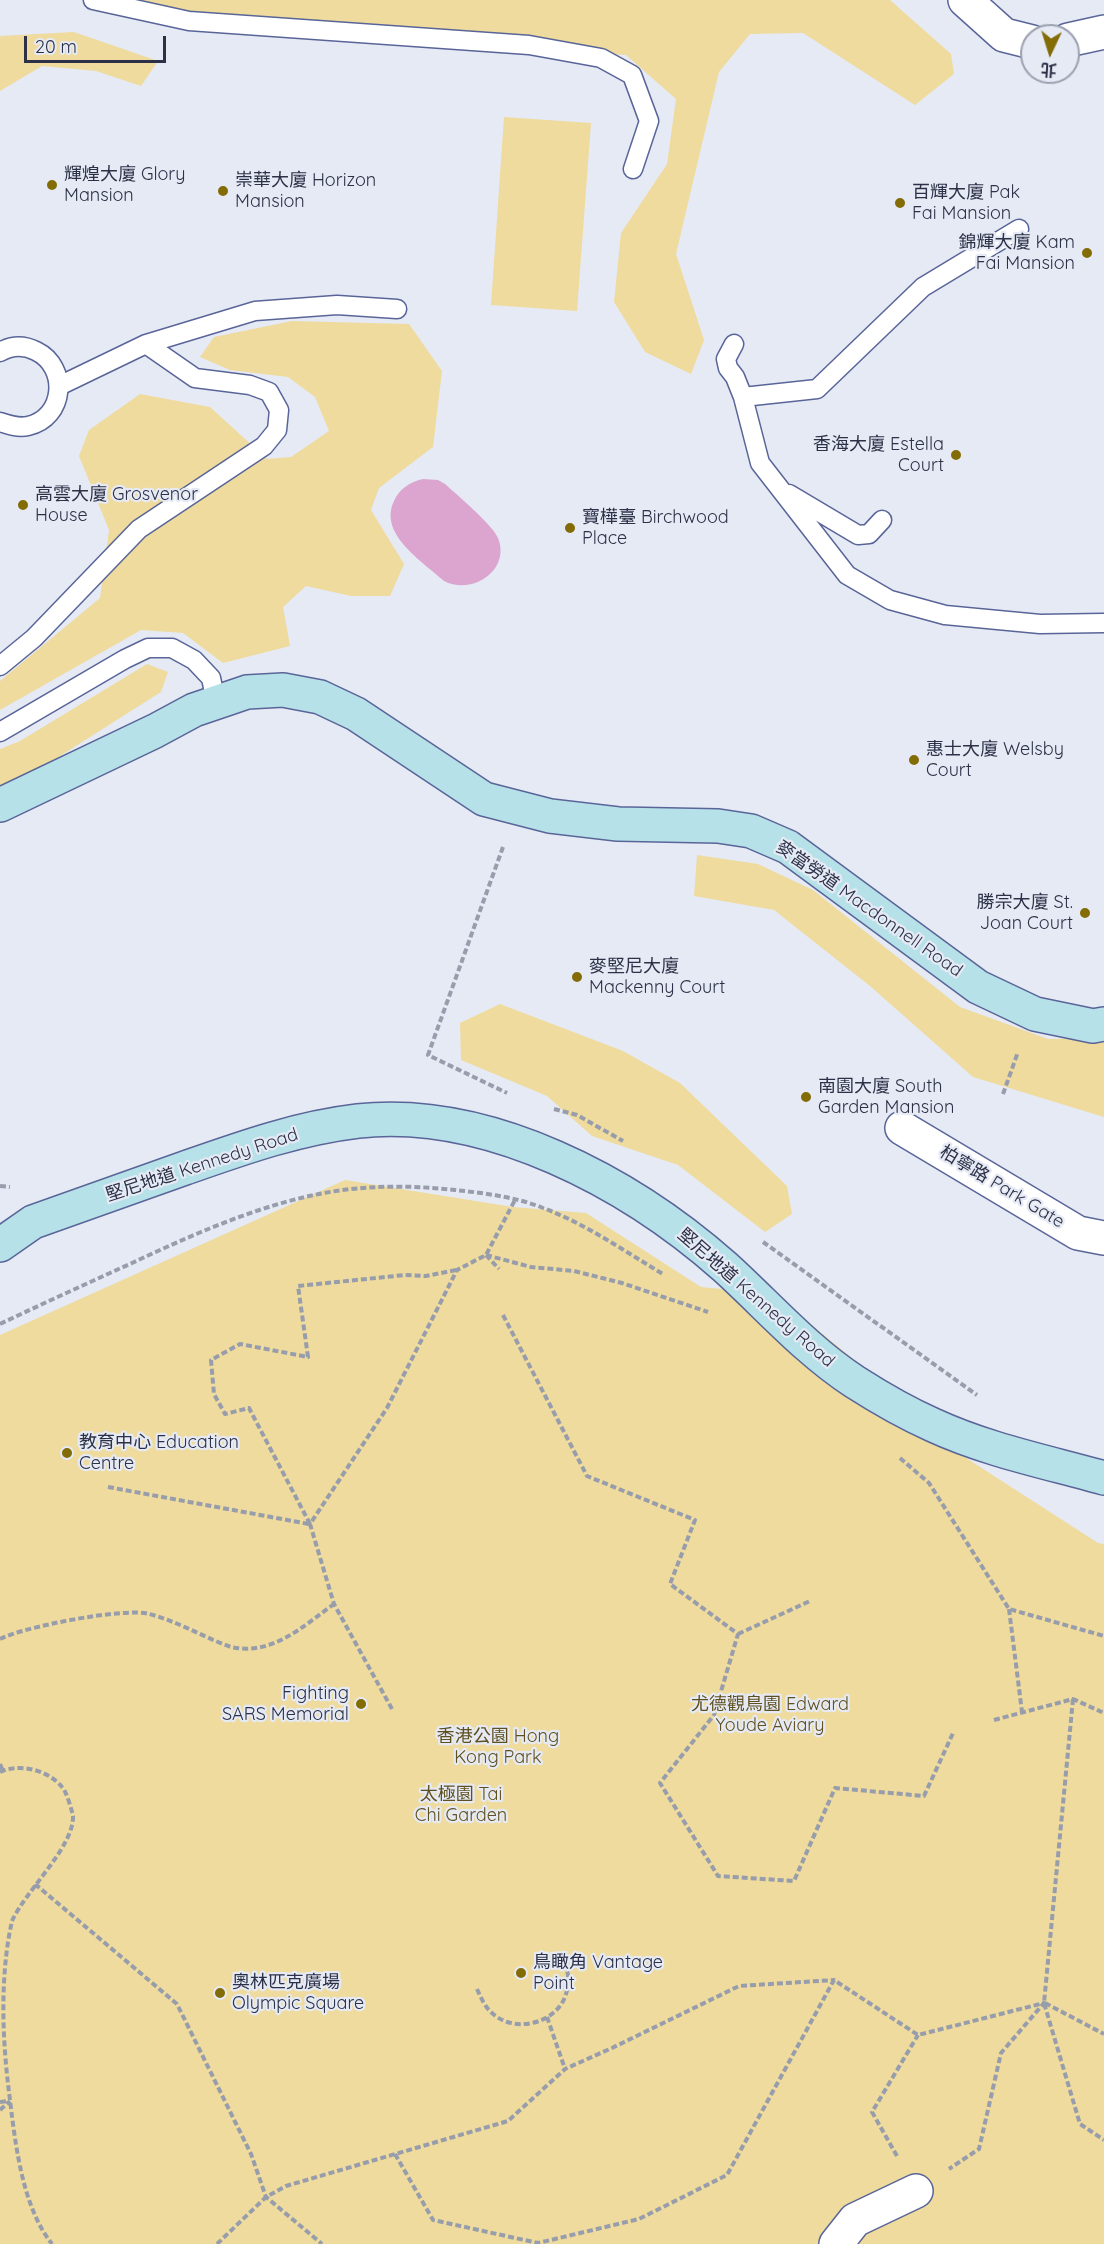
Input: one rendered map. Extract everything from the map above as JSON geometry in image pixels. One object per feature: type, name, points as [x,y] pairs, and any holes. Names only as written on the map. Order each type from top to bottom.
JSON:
[{"type":"street","points":[[965,0],[1004,35],[1020,39]]},
{"type":"street","points":[[1080,37],[1104,32]]},
{"type":"street","name":"麥當勞道 Macdonnell Road","points":[[0,805],[194,710],[216,702],[247,692],[274,690],[320,697],[356,714],[484,799],[550,816],[618,824],[718,826],[751,831],[788,847],[978,987],[1035,1014],[1093,1026],[1104,1024]]},
{"type":"street","name":"堅尼地道 Kennedy Road","points":[[0,1245],[33,1222],[264,1140],[359,1121],[405,1119],[447,1124],[493,1134],[540,1151],[641,1204],[687,1236],[725,1268],[800,1339],[851,1379],[893,1405],[935,1426],[980,1443],[1104,1478]]},
{"type":"street","name":"柏寧路 Park Gate","points":[[902,1128],[1078,1233],[1104,1238]]},
{"type":"street","points":[[0,1217],[33,1222]]},
{"type":"street","points":[[836,2244],[855,2220],[916,2191]]},
{"type":"lane","points":[[93,0],[189,21],[529,45],[601,58],[632,75],[649,121],[633,169]]},
{"type":"lane","points":[[743,397],[817,389],[923,287],[1019,229]]},
{"type":"lane","points":[[59,386],[146,344],[255,311],[337,305],[397,309]]},
{"type":"lane","points":[[0,666],[34,638],[139,529],[264,446],[277,430],[279,410],[269,392],[249,385],[195,378],[146,344]]},
{"type":"lane","points":[[734,344],[726,358],[728,368],[735,377],[743,397],[760,463],[847,575],[890,600],[945,615],[1040,624],[1104,623]]},
{"type":"lane","points":[[0,352],[18,346],[42,353],[57,373],[59,386],[58,399],[41,421],[27,426],[13,426],[0,422]]},
{"type":"lane","points":[[780,488],[858,535],[869,534],[882,520]]},
{"type":"lane","points":[[0,732],[148,648],[172,648],[194,660],[211,678],[216,702]]},
{"type":"path","points":[[492,845],[513,849]]},
{"type":"path","points":[[503,847],[428,1055],[509,1094]]},
{"type":"path","points":[[1003,1094],[1019,1050]]},
{"type":"path","points":[[0,1324],[183,1239],[279,1203],[321,1193],[399,1186],[478,1192],[542,1207],[575,1221],[668,1276]]},
{"type":"path","points":[[392,1709],[334,1605],[310,1524],[249,1408],[225,1414],[214,1394],[211,1360],[240,1344],[308,1357],[298,1286],[405,1275],[426,1276],[457,1270],[486,1255],[515,1200]]},
{"type":"path","points":[[486,1255],[500,1269]]},
{"type":"path","points":[[486,1255],[531,1267],[574,1271],[622,1283],[707,1311],[716,1317]]},
{"type":"path","points":[[310,1524],[387,1408],[457,1270]]},
{"type":"path","points":[[503,1315],[587,1476],[695,1520],[670,1584],[738,1634]]},
{"type":"path","points":[[893,1453],[929,1483],[1009,1609],[1022,1712]]},
{"type":"path","points":[[108,1486],[310,1524]]},
{"type":"path","points":[[810,1601],[738,1634],[714,1715],[660,1783],[718,1876],[794,1881],[835,1788],[924,1796],[954,1731]]},
{"type":"path","points":[[0,1639],[20,1632],[112,1613],[129,1612],[147,1613],[163,1618],[231,1647],[242,1650],[255,1649],[282,1641],[334,1605]]},
{"type":"path","points":[[1009,1609],[1104,1636]]},
{"type":"path","points":[[1073,1699],[1044,2003],[1080,2124],[1104,2140]]},
{"type":"path","points":[[994,1720],[1073,1699],[1104,1713]]},
{"type":"path","points":[[0,1764],[2,1771],[23,1768],[44,1773],[64,1788],[73,1815],[69,1837],[65,1845],[35,1884],[12,1921],[3,1954],[1,2026],[14,2130],[23,2175],[35,2216],[43,2233],[52,2244]]},
{"type":"path","points":[[35,1884],[177,2004],[251,2154],[266,2197],[322,2244]]},
{"type":"path","points":[[477,1989],[492,2014],[519,2025],[534,2023],[547,2017],[566,1995],[567,1966],[561,1953]]},
{"type":"path","points":[[217,2244],[266,2197],[286,2186],[508,2121],[565,2069],[739,1986],[834,1980],[918,2035]]},
{"type":"path","points":[[395,2154],[433,2220],[538,2243],[639,2219],[727,2175],[834,1980]]},
{"type":"path","points":[[1044,2003],[1001,2054],[979,2149],[916,2191],[872,2112],[918,2035],[1044,2003],[1104,2034]]},
{"type":"path","points":[[547,2017],[565,2069]]},
{"type":"path","points":[[0,2102],[10,2101]]},
{"type":"path","points":[[0,2110],[10,2101]]},
{"type":"green space","points":[[140,0],[890,0],[951,54],[954,74],[915,105],[803,33],[750,34],[719,72],[676,254],[704,340],[691,374],[645,352],[614,302],[621,233],[667,164],[676,99],[626,55],[173,25]]},
{"type":"green space","points":[[74,32],[158,61],[141,86],[96,71],[42,66],[0,91],[0,36]]},
{"type":"green space","points":[[504,117],[591,123],[577,311],[491,305]]},
{"type":"green space","points":[[292,321],[409,324],[442,371],[433,447],[379,488],[371,510],[404,564],[390,596],[351,596],[306,586],[283,607],[290,646],[223,663],[183,633],[141,630],[0,710],[0,681],[100,598],[109,530],[79,456],[89,430],[140,394],[210,407],[267,459],[291,457],[329,431],[315,397],[288,377],[230,370],[200,357],[214,337]]},
{"type":"green space","points":[[147,664],[168,672],[161,692],[0,794],[0,749],[20,741]]},
{"type":"green space","points":[[697,855],[758,864],[813,890],[960,1007],[1048,1039],[1104,1038],[1104,1117],[973,1077],[870,986],[774,910],[694,896]]},
{"type":"green space","points":[[500,1004],[623,1051],[680,1083],[787,1186],[792,1214],[765,1232],[678,1165],[592,1136],[547,1096],[461,1060],[460,1023]]},
{"type":"green space","name":"香港公園 Hong Kong Park","points":[[345,1180],[513,1207],[586,1213],[701,1287],[774,1294],[943,1433],[946,1445],[1098,1543],[1104,1544],[1104,2244],[0,2244],[0,1335]]},
{"type":"shaded area","points":[[423,479],[438,480],[445,484],[489,525],[498,538],[501,550],[499,560],[494,570],[486,577],[466,585],[455,585],[444,581],[414,556],[397,536],[392,525],[391,513],[394,501],[406,487]]},
{"type":"place","name":"輝煌大廈 Glory Mansion","points":[[52,185]]},
{"type":"place","name":"崇華大廈 Horizon Mansion","points":[[223,191]]},
{"type":"place","name":"百輝大廈 Pak Fai Mansion","points":[[900,203]]},
{"type":"place","name":"錦輝大廈 Kam Fai Mansion","points":[[1087,253]]},
{"type":"place","name":"香海大廈 Estella Court","points":[[956,455]]},
{"type":"place","name":"高雲大廈 Grosvenor House","points":[[23,505]]},
{"type":"place","name":"寶樺臺 Birchwood Place","points":[[570,528]]},
{"type":"place","name":"惠士大廈 Welsby Court","points":[[914,760]]},
{"type":"place","name":"勝宗大廈 St. Joan Court","points":[[1085,913]]},
{"type":"place","name":"麥堅尼大廈 Mackenny Court","points":[[577,977]]},
{"type":"place","name":"南園大廈 South Garden Mansion","points":[[806,1097]]},
{"type":"place","name":"教育中心 Education Centre","points":[[67,1453]]},
{"type":"place","name":"Fighting SARS Memorial","points":[[361,1704]]},
{"type":"place","name":"鳥瞰角 Vantage Point","points":[[521,1973]]},
{"type":"place","name":"奧林匹克廣場 Olympic Square","points":[[220,1993]]},
{"type":"park label","name":"尤德觀鳥園 Edward Youde Aviary","points":[[770,1715]]},
{"type":"park label","name":"太極園 Tai Chi Garden","points":[[461,1805]]}]
